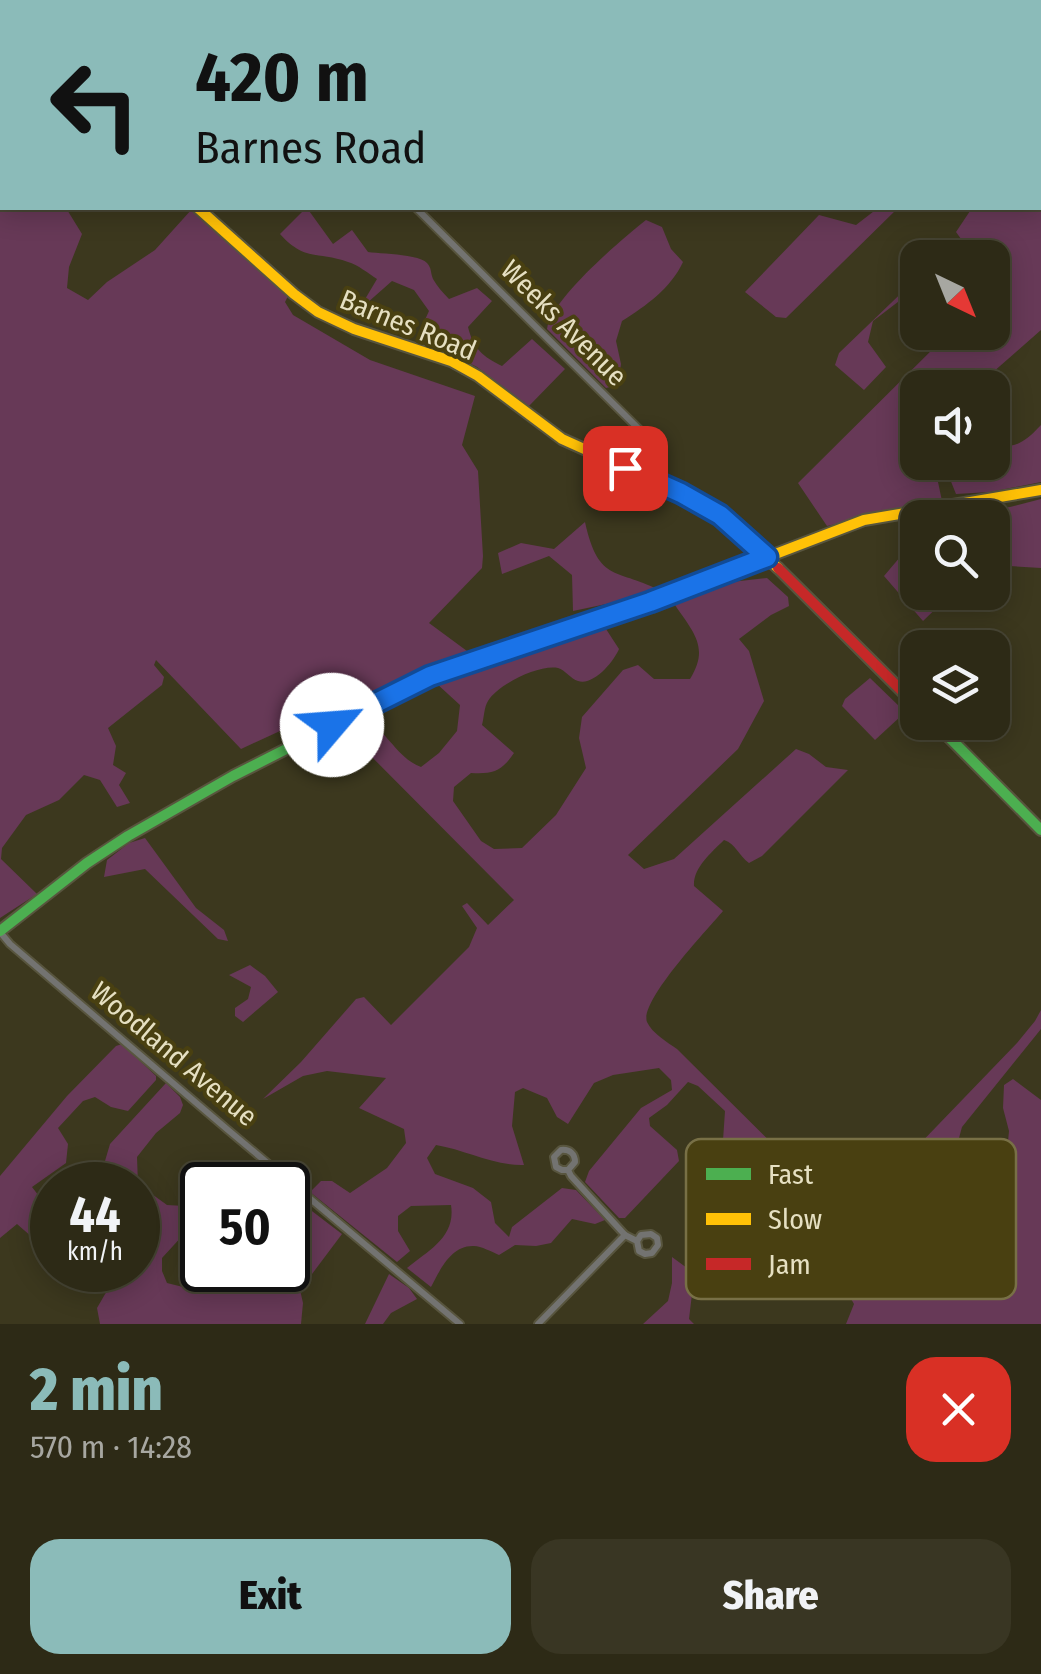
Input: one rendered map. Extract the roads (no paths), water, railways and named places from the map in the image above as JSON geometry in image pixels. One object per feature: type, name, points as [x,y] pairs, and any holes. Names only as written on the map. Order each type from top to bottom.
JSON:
[{"type":"main road","name":"Barnes Road","points":[[200,210],[318,312],[354,329],[452,360],[562,439],[720,515],[767,557]]},
{"type":"main road","points":[[0,932],[86,864],[141,828],[415,683],[650,602],[864,520],[1041,490]]},
{"type":"main road","points":[[767,557],[900,689]]},
{"type":"main road","points":[[952,740],[1041,830]]},
{"type":"street","name":"Weeks Avenue","points":[[418,210],[656,446],[659,451],[649,478]]},
{"type":"street","name":"Woodland Avenue","points":[[0,932],[460,1324]]},
{"type":"street","points":[[568,1170],[626,1235],[637,1241]]},
{"type":"street","points":[[538,1324],[626,1235]]}]
